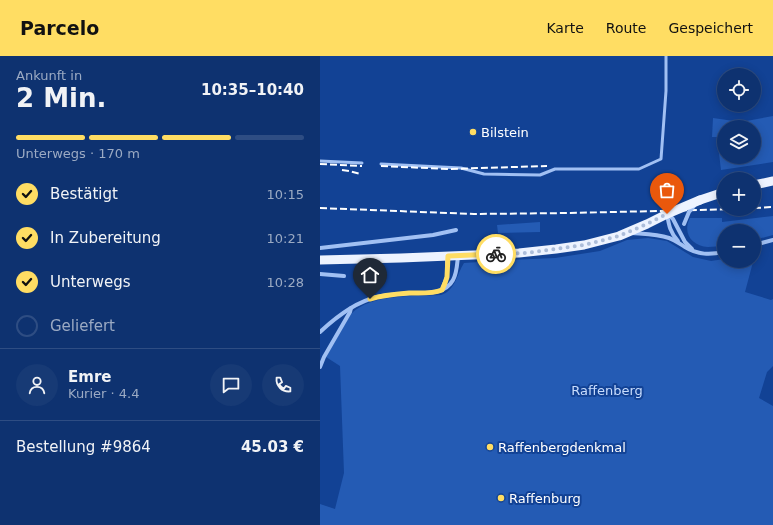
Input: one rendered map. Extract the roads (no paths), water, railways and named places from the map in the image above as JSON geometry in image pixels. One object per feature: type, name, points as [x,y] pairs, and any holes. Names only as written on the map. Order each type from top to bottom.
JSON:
[{"type":"main road","points":[[761,184],[771,182]]},
{"type":"main road","points":[[320,260],[527,253],[584,245],[619,236],[647,224],[668,219],[700,200],[717,194]]},
{"type":"street","points":[[681,235],[688,212],[700,200]]},
{"type":"street","points":[[680,244],[672,234],[668,219],[673,219],[685,242],[694,251]]},
{"type":"street","points":[[320,248],[433,235],[456,230]]},
{"type":"street","points":[[626,233],[657,235],[668,238],[701,254],[717,253]]},
{"type":"street","points":[[761,244],[773,240]]},
{"type":"street","points":[[320,332],[340,314],[378,296],[429,293],[448,287],[453,282],[457,268],[458,255]]},
{"type":"street","points":[[442,290],[447,277],[448,256]]},
{"type":"street","points":[[320,274],[344,276]]},
{"type":"street","points":[[320,367],[351,308]]},
{"type":"lane","points":[[381,164],[462,168],[484,174],[512,175],[540,175],[555,169],[639,170],[661,159],[666,91],[666,56]]},
{"type":"lane","points":[[320,162],[362,163]]},
{"type":"railway","points":[[320,164],[362,166]]},
{"type":"railway","points":[[381,166],[449,169],[547,166]]},
{"type":"railway","points":[[342,170],[361,174]]},
{"type":"railway","points":[[761,208],[773,207]]},
{"type":"railway","points":[[320,208],[474,214],[717,210]]},
{"type":"place","name":"Bilstein","points":[[473,132]]},
{"type":"place","name":"Raffenbergdenkmal","points":[[490,447]]},
{"type":"place","name":"Raffenburg","points":[[501,498]]},
{"type":"park label","name":"Raffenberg","points":[[607,390]]}]
